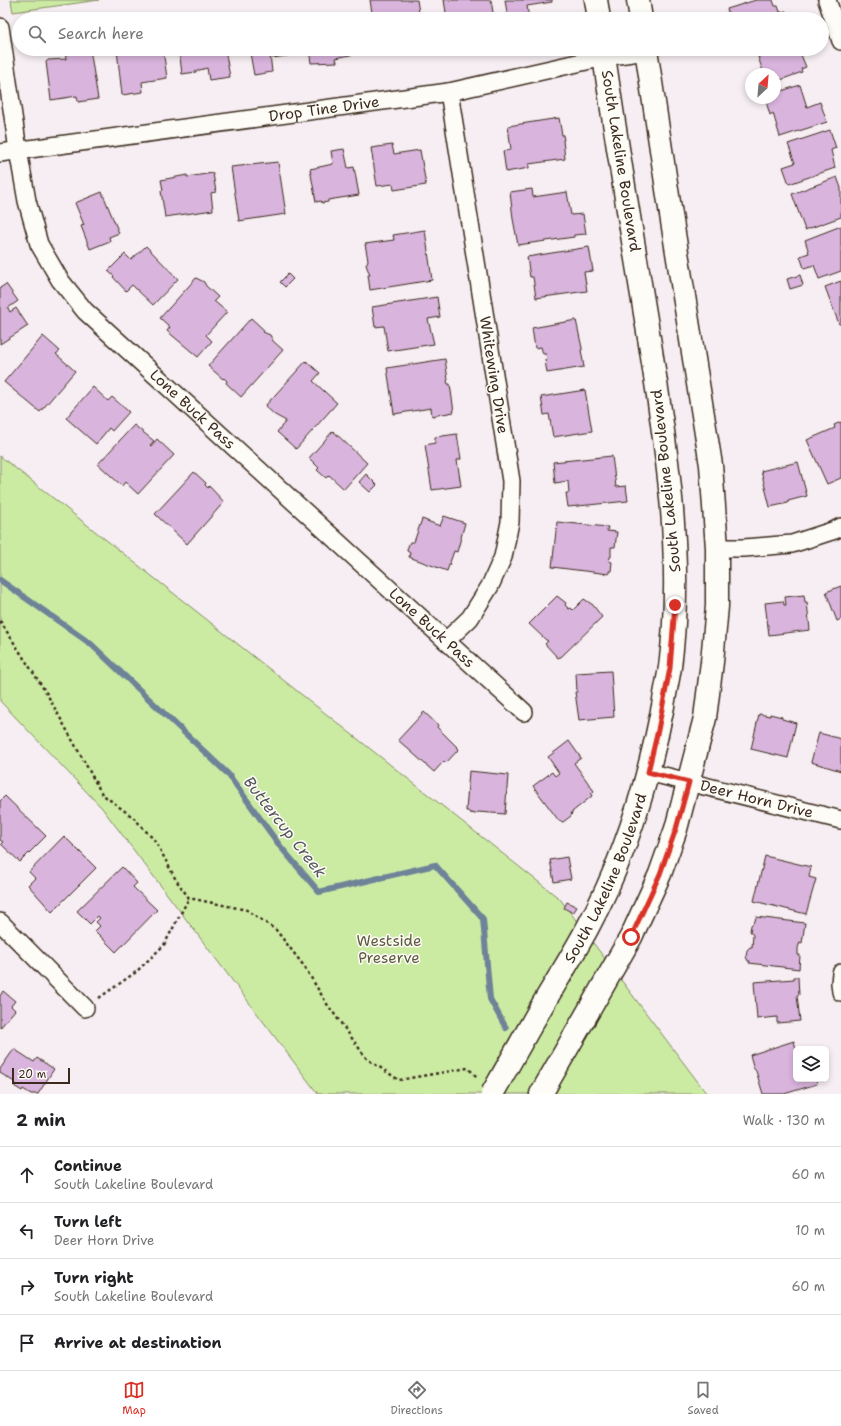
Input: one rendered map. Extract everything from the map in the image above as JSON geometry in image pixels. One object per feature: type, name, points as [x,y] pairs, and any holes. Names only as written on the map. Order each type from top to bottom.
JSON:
[{"type":"main road","points":[[596,0],[598,12]]},
{"type":"main road","points":[[638,0],[640,12]]},
{"type":"main road","name":"South Lakeline Boulevard","points":[[492,1094],[588,926],[618,863],[636,815],[648,772],[670,668],[675,605],[675,544],[664,432],[604,56]]},
{"type":"main road","points":[[541,1094],[631,937],[660,874],[676,829],[705,718],[712,662],[717,606],[717,548],[711,465],[647,56]]},
{"type":"street","points":[[827,0],[841,41]]},
{"type":"street","name":"Lone Buck Pass","points":[[0,27],[27,201],[39,244],[60,280],[85,311],[524,712]]},
{"type":"street","name":"Drop Tine Drive","points":[[0,153],[449,92],[592,56]]},
{"type":"street","name":"Whitewing Drive","points":[[446,641],[470,618],[490,586],[503,557],[510,522],[511,481],[449,92]]},
{"type":"street","points":[[717,548],[744,548],[792,544],[841,527]]},
{"type":"street","name":"Deer Horn Drive","points":[[648,772],[841,820]]},
{"type":"street","points":[[0,922],[84,1008]]},
{"type":"street","points":[[841,973],[841,992]]},
{"type":"path","points":[[0,621],[47,694],[102,794],[134,818],[156,842],[176,880],[189,898],[247,910],[276,930],[304,966],[326,1004],[367,1058],[399,1080],[468,1068],[477,1077]]},
{"type":"path","points":[[84,1008],[115,988],[136,972],[164,946],[189,898]]},
{"type":"green space","points":[[11,0],[99,0],[13,12]]},
{"type":"green space","name":"Westside Preserve","points":[[0,456],[560,899],[707,1094],[318,1094],[102,808],[0,701]]},
{"type":"building","points":[[370,0],[417,0],[419,12],[372,12]]},
{"type":"building","points":[[444,0],[491,0],[493,12],[446,12]]},
{"type":"building","points":[[505,0],[552,0],[552,2],[527,6],[528,12],[507,12]]},
{"type":"building","points":[[756,0],[773,0],[775,6],[778,6],[780,12],[728,12],[727,9]]},
{"type":"building","points":[[66,56],[91,56],[98,99],[78,102],[77,96],[51,100],[46,62],[48,60],[66,59]]},
{"type":"building","points":[[118,56],[164,56],[167,78],[142,82],[143,92],[122,95]]},
{"type":"building","points":[[180,56],[226,56],[230,77],[209,80],[207,68],[196,72],[182,74]]},
{"type":"building","points":[[251,56],[270,56],[272,72],[254,75]]},
{"type":"building","points":[[272,56],[286,56],[272,58]]},
{"type":"building","points":[[310,56],[345,56],[336,58],[337,62],[311,63]]},
{"type":"building","points":[[761,56],[801,56],[806,67],[801,69],[802,72],[781,80],[781,68],[762,68],[758,57]]},
{"type":"building","points":[[800,85],[807,107],[820,102],[827,122],[780,137],[773,113],[770,115],[767,104],[781,104],[781,91]]},
{"type":"building","points":[[559,118],[564,140],[565,159],[529,164],[529,168],[506,172],[503,151],[511,150],[508,126]]},
{"type":"building","points":[[830,130],[836,148],[831,150],[835,168],[789,184],[783,167],[795,163],[788,144]]},
{"type":"building","points":[[392,145],[394,154],[420,150],[426,185],[394,190],[393,184],[377,186],[371,148]]},
{"type":"building","points":[[344,149],[348,168],[354,167],[359,195],[328,200],[328,202],[322,203],[321,201],[316,202],[310,169],[333,164],[331,151]]},
{"type":"building","points":[[278,162],[286,214],[239,221],[231,167]]},
{"type":"building","points":[[213,173],[216,192],[211,193],[213,210],[165,217],[161,180],[187,175],[187,177]]},
{"type":"building","points":[[837,177],[841,188],[841,217],[805,230],[792,194]]},
{"type":"building","points":[[532,189],[533,197],[567,192],[571,215],[583,214],[586,234],[518,245],[510,192]]},
{"type":"building","points":[[102,192],[119,233],[109,237],[110,241],[90,249],[81,226],[84,225],[75,203]]},
{"type":"building","points":[[841,226],[841,271],[819,279],[814,265],[804,268],[800,256],[809,253],[805,240]]},
{"type":"building","points":[[425,230],[432,280],[370,290],[368,275],[370,275],[366,265],[368,260],[365,244],[394,240],[393,235]]},
{"type":"building","points":[[146,246],[178,279],[153,305],[132,285],[126,291],[108,271],[125,254],[131,260]]},
{"type":"building","points":[[589,247],[593,271],[584,272],[587,291],[536,298],[533,277],[530,277],[527,257]]},
{"type":"building","points":[[288,274],[293,279],[285,287],[280,282]]},
{"type":"building","points":[[800,275],[803,285],[790,289],[787,279]]},
{"type":"building","points":[[196,278],[204,282],[206,286],[218,297],[214,301],[227,312],[206,335],[212,341],[198,357],[167,331],[170,327],[160,318]]},
{"type":"building","points":[[841,281],[841,324],[839,324],[825,287]]},
{"type":"building","points":[[6,284],[18,301],[8,308],[10,312],[16,308],[28,326],[0,344],[0,288]]},
{"type":"building","points":[[437,297],[440,317],[428,319],[434,344],[388,351],[384,326],[375,327],[372,307]]},
{"type":"building","points":[[251,318],[264,330],[263,332],[270,335],[273,341],[283,350],[241,397],[226,383],[227,381],[224,378],[223,379],[208,366]]},
{"type":"building","points":[[576,320],[582,348],[581,350],[584,367],[547,373],[545,360],[547,360],[546,354],[543,354],[541,347],[535,348],[532,328]]},
{"type":"building","points":[[43,336],[60,351],[56,354],[75,371],[40,412],[4,382]]},
{"type":"building","points":[[445,359],[447,381],[448,384],[450,384],[454,412],[432,416],[431,408],[394,414],[387,368]]},
{"type":"building","points":[[306,361],[320,373],[313,381],[337,403],[296,449],[277,432],[286,421],[275,415],[265,406]]},
{"type":"building","points":[[93,387],[108,401],[112,397],[129,412],[112,431],[109,428],[96,444],[66,418]]},
{"type":"building","points":[[585,390],[592,431],[553,437],[549,414],[544,415],[541,397]]},
{"type":"building","points":[[841,422],[841,478],[827,484],[807,440],[835,428],[834,425]]},
{"type":"building","points":[[134,425],[154,441],[150,445],[151,446],[157,439],[174,455],[138,494],[125,482],[122,486],[98,464]]},
{"type":"building","points":[[333,431],[367,463],[344,489],[329,475],[326,478],[317,470],[319,468],[309,458]]},
{"type":"building","points":[[457,434],[461,459],[457,460],[461,486],[432,490],[425,445],[435,443],[435,437]]},
{"type":"building","points":[[612,456],[616,487],[626,486],[628,501],[568,507],[566,493],[569,493],[568,481],[555,483],[553,462]]},
{"type":"building","points":[[798,462],[807,496],[788,501],[788,503],[770,507],[761,471]]},
{"type":"building","points":[[194,472],[206,483],[205,485],[208,488],[209,486],[224,502],[187,544],[155,514]]},
{"type":"building","points":[[366,474],[377,485],[370,492],[359,482]]},
{"type":"building","points":[[444,516],[465,523],[457,552],[454,551],[447,571],[409,557],[410,553],[407,551],[410,542],[414,542],[422,519],[440,526]]},
{"type":"building","points":[[557,522],[608,527],[607,531],[617,532],[615,547],[611,547],[611,557],[609,561],[612,562],[611,571],[609,571],[609,574],[552,567]]},
{"type":"building","points":[[841,586],[841,619],[837,621],[826,592]]},
{"type":"building","points":[[804,595],[805,602],[807,602],[810,630],[769,635],[765,603],[783,601],[784,605],[786,605],[785,597]]},
{"type":"building","points":[[557,596],[566,603],[565,605],[569,609],[571,608],[573,610],[584,599],[593,605],[602,617],[561,657],[558,658],[545,644],[548,641],[529,624]]},
{"type":"building","points":[[611,671],[614,717],[579,720],[575,692],[577,692],[576,673]]},
{"type":"building","points":[[424,712],[438,725],[437,727],[459,749],[446,763],[444,761],[434,772],[398,740]]},
{"type":"building","points":[[759,714],[770,716],[770,714],[796,723],[788,758],[751,749]]},
{"type":"building","points":[[819,733],[841,739],[841,771],[811,762]]},
{"type":"building","points":[[569,741],[581,758],[574,763],[594,791],[591,794],[592,796],[572,812],[571,816],[563,822],[559,821],[533,786],[552,772],[555,776],[559,773],[548,757]]},
{"type":"building","points":[[469,771],[508,775],[505,814],[478,812],[476,814],[466,811]]},
{"type":"building","points":[[5,796],[46,836],[20,862],[1,844],[3,842],[0,840],[0,801]]},
{"type":"building","points":[[64,836],[96,868],[52,912],[28,885],[35,878],[29,872]]},
{"type":"building","points":[[765,856],[811,867],[809,877],[816,879],[806,914],[754,901]]},
{"type":"building","points":[[567,857],[571,879],[554,882],[550,860]]},
{"type":"building","points":[[122,867],[137,883],[133,887],[157,910],[116,952],[95,931],[100,926],[96,922],[100,918],[98,916],[90,924],[77,911]]},
{"type":"building","points":[[567,902],[577,907],[573,913],[564,908]]},
{"type":"building","points":[[756,917],[805,923],[802,943],[800,942],[798,948],[798,955],[800,955],[799,969],[749,963],[750,961],[748,961],[746,957],[747,950],[752,947],[753,935],[750,931],[751,925],[755,921]]},
{"type":"building","points":[[794,977],[798,977],[799,995],[797,995],[800,1021],[777,1023],[777,1017],[757,1019],[754,982],[794,979]]},
{"type":"building","points":[[3,991],[15,1001],[11,1006],[15,1010],[0,1028],[0,996]]},
{"type":"building","points":[[794,1041],[795,1046],[793,1046],[793,1082],[817,1082],[817,1084],[784,1094],[763,1094],[750,1055]]},
{"type":"building","points":[[14,1049],[34,1062],[37,1058],[54,1069],[38,1094],[31,1094],[23,1089],[22,1091],[14,1086],[16,1083],[0,1073],[0,1069]]},
{"type":"waterway","name":"Buttercup Creek","points":[[0,580],[91,644],[228,774],[280,846],[319,892],[435,865],[483,919],[490,999],[506,1028]]},
{"type":"route","points":[[631,937],[660,874],[676,829],[689,782],[648,772],[670,668],[675,605]]}]
